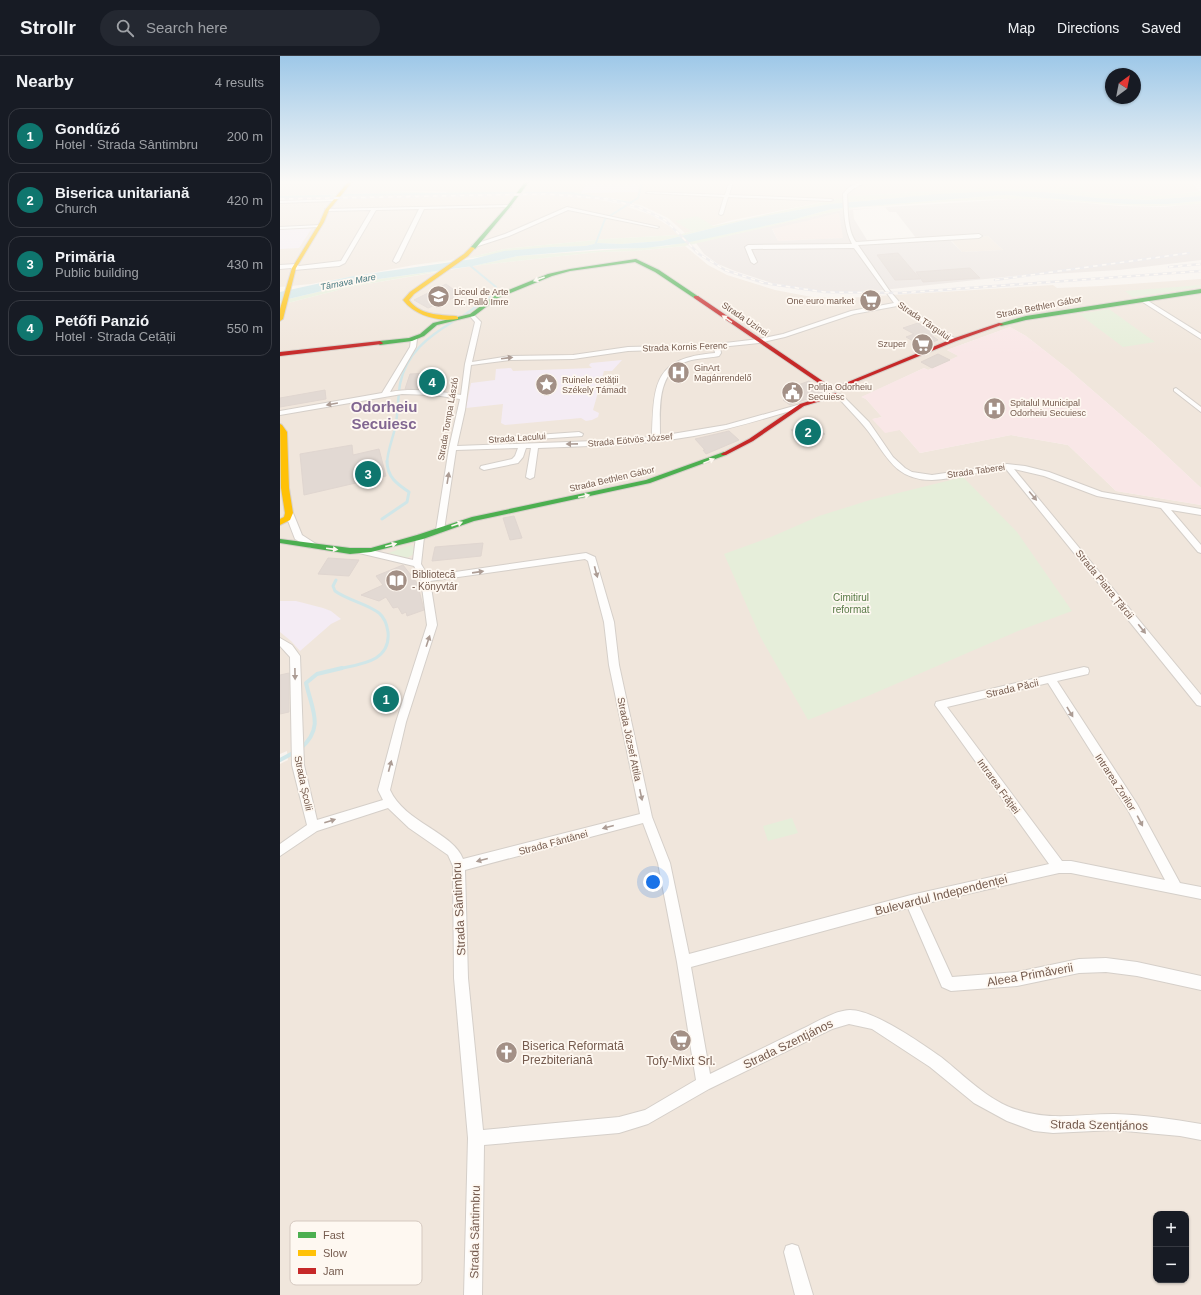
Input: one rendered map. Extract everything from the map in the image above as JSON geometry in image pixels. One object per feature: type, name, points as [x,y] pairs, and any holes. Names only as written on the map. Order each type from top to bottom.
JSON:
[{"type":"main road","points":[[280,319],[288,286],[295,267],[311,240]]},
{"type":"main road","points":[[437,321],[414,308],[407,303],[406,300],[412,293],[466,255],[480,240]]},
{"type":"main road","name":"Strada Uzinei","points":[[462,317],[502,294],[559,272],[636,260],[657,271],[759,341],[836,390]]},
{"type":"main road","name":"Strada Bethlen Gábor","points":[[280,542],[362,551],[420,537],[476,518],[664,477],[734,450],[802,405],[954,340],[990,327],[1026,318],[1201,291]]},
{"type":"main road","points":[[281,348],[319,350],[418,337],[437,321],[462,317]]},
{"type":"main road","points":[[280,523],[287,518],[289,513],[286,488],[284,432],[281,426]]},
{"type":"street","points":[[280,267],[339,264],[343,262],[356,240]]},
{"type":"street","points":[[396,261],[406,240]]},
{"type":"street","points":[[475,245],[492,240]]},
{"type":"street","name":"Strada Târgului","points":[[854,240],[855,245],[886,291],[898,304],[954,340]]},
{"type":"street","points":[[754,262],[748,247],[855,245],[926,240]]},
{"type":"street","points":[[1143,300],[1201,337]]},
{"type":"street","name":"Strada Kornis Ferenc","points":[[468,364],[514,357],[581,357],[646,348],[716,347],[759,341],[785,335],[853,312],[898,304]]},
{"type":"street","name":"Strada Tompa László","points":[[440,530],[464,397],[468,364],[478,322],[462,317]]},
{"type":"street","points":[[385,394],[418,337]]},
{"type":"street","points":[[656,438],[658,398],[661,383],[665,374],[679,362],[716,355],[718,353],[716,347]]},
{"type":"street","name":"Strada Taberei","points":[[836,390],[866,423],[896,464],[909,473],[920,477],[932,477],[1007,466],[1035,470],[1100,494],[1201,512]]},
{"type":"street","points":[[1176,390],[1201,410]]},
{"type":"street","points":[[280,413],[398,392],[434,393],[464,397]]},
{"type":"street","name":"Strada Eötvös József","points":[[454,446],[594,444],[656,438],[705,432],[802,405]]},
{"type":"street","points":[[763,417],[772,425]]},
{"type":"street","name":"Strada Lacului","points":[[454,446],[579,434]]},
{"type":"street","points":[[484,468],[515,460],[519,457],[524,445]]},
{"type":"street","points":[[530,477],[535,445]]},
{"type":"street","name":"Strada Piatra Țărcii","points":[[1007,466],[1201,702]]},
{"type":"street","points":[[1163,506],[1201,550]]},
{"type":"street","points":[[289,513],[298,538],[315,547]]},
{"type":"street","points":[[280,851],[314,827],[390,802],[386,795],[385,784],[401,722],[431,631],[432,616],[425,579],[417,564],[420,537]]},
{"type":"street","points":[[362,551],[417,564]]},
{"type":"street","name":"Strada József Attila","points":[[425,579],[586,556],[592,559],[609,622],[614,665],[646,817],[664,863],[684,962],[704,1084]]},
{"type":"street","name":"Strada Școlii","points":[[280,641],[289,648],[295,656],[298,765],[314,827]]},
{"type":"street","name":"Strada Păcii","points":[[940,705],[1084,671]]},
{"type":"street","name":"Intrarea Zorilor","points":[[1050,679],[1133,808],[1176,888]]},
{"type":"street","name":"Intrarea Frăției","points":[[940,705],[1059,868]]},
{"type":"street","name":"Strada Sântimbru","points":[[390,802],[406,818],[452,851],[457,858],[459,866],[462,978],[476,1138],[474,1295]]},
{"type":"street","name":"Strada Fântânei","points":[[459,866],[646,817]]},
{"type":"street","name":"Bulevardul Independenței","points":[[684,962],[912,901],[1059,868],[1071,867],[1201,893]]},
{"type":"street","name":"Aleea Primăverii","points":[[912,901],[947,982],[952,984],[1017,980],[1079,966],[1106,965],[1137,969],[1201,983]]},
{"type":"street","name":"Strada Szentjános","points":[[476,1138],[619,1125],[648,1117],[704,1084],[830,1023],[841,1019],[857,1018],[875,1023],[914,1047],[980,1098],[1012,1116],[1034,1123],[1053,1125],[1114,1122],[1180,1128],[1201,1132]]},
{"type":"street","points":[[792,1252],[804,1295]]},
{"type":"shaded area","points":[[280,240],[597,240],[504,249],[472,257],[414,265],[311,284],[280,287]]},
{"type":"shaded area","points":[[280,240],[304,240],[299,248],[280,249]]},
{"type":"shaded area","points":[[710,240],[960,240],[951,241],[962,252],[1003,250],[992,240],[1201,240],[1201,260],[1119,270],[1032,274],[873,291],[823,291],[772,283],[735,271],[718,264],[704,254],[696,243]]},
{"type":"shaded area","points":[[777,240],[804,240],[778,241]]},
{"type":"shaded area","points":[[951,240],[992,240],[1003,250],[962,252]]},
{"type":"shaded area","points":[[685,246],[708,265],[727,275],[775,290],[812,297],[846,298],[1053,285],[1057,288],[1201,279],[1201,488],[1152,442],[1068,369],[1026,336],[1010,327],[947,350],[959,356],[928,370],[924,368],[862,397],[866,399],[882,417],[873,419],[900,430],[920,453],[1011,435],[1068,445],[1116,491],[1201,505],[1201,1295],[280,1295],[280,764],[288,760],[287,751],[280,754],[280,305],[350,287],[473,266],[598,252],[634,251]]},
{"type":"shaded area","name":"Spitalul Municipal Odorheiu Secuiesc","points":[[1010,327],[1026,336],[1068,369],[1152,442],[1201,488],[1201,505],[1116,491],[1068,445],[1011,435],[920,453],[900,430],[885,433],[872,419],[882,417],[866,399],[861,397],[924,368],[928,370],[958,356],[947,350]]},
{"type":"shaded area","points":[[622,360],[612,371],[604,371],[593,410],[599,413],[598,417],[592,420],[586,421],[581,418],[505,425],[501,423],[503,404],[466,408],[471,383],[495,380],[496,369],[511,368],[513,371],[592,368],[589,365],[591,363]]},
{"type":"shaded area","points":[[280,601],[296,601],[323,608],[331,611],[341,619],[331,624],[300,651],[280,632]]},
{"type":"green space","points":[[597,240],[666,240],[621,244],[598,243],[585,246],[550,247],[412,266],[472,257],[504,249]]},
{"type":"green space","points":[[696,240],[712,240],[685,246],[634,251],[598,252],[473,266],[518,256],[666,246]]},
{"type":"green space","points":[[453,269],[350,287],[280,305],[280,301],[364,281]]},
{"type":"green space","points":[[1201,285],[1201,287],[1132,297],[1125,291]]},
{"type":"green space","points":[[1109,309],[1155,342],[1123,347],[1079,314]]},
{"type":"green space","name":"Cimitirul reformat","points":[[963,477],[1017,532],[1072,611],[1018,631],[868,696],[808,720],[761,638],[724,554],[771,537],[819,516],[870,500]]},
{"type":"green space","points":[[412,545],[415,549],[414,554],[407,558],[388,553]]},
{"type":"green space","points":[[792,818],[798,833],[768,841],[763,826]]},
{"type":"water","name":"Târnava Mare","points":[[700,240],[645,248],[602,249],[518,256],[473,266],[364,281],[280,301],[280,292],[353,276],[473,259],[504,251],[585,246],[598,243],[621,244]]},
{"type":"building","points":[[898,253],[920,279],[895,280],[877,255]]},
{"type":"building","points":[[970,268],[980,278],[923,282],[916,272]]},
{"type":"building","name":"Liceul de Arte Dr. Palló Imre","points":[[446,284],[461,295],[428,308],[414,300]]},
{"type":"building","points":[[918,323],[936,333],[931,335],[938,340],[922,346],[906,337],[914,334],[903,328]]},
{"type":"building","points":[[938,354],[950,360],[932,368],[921,362]]},
{"type":"building","points":[[428,373],[425,382],[441,381],[432,390],[405,389],[410,374]]},
{"type":"building","name":"Poliția Odorheiu Secuiesc","points":[[809,381],[824,393],[790,405],[783,400],[786,399],[782,397],[789,394],[784,390]]},
{"type":"building","points":[[325,390],[326,399],[280,407],[280,398]]},
{"type":"building","points":[[806,423],[825,434],[809,442],[796,436],[798,434],[791,430]]},
{"type":"building","points":[[729,431],[739,440],[706,454],[703,450],[705,450],[695,439]]},
{"type":"building","points":[[352,445],[353,455],[379,449],[386,476],[304,495],[300,454]]},
{"type":"building","points":[[514,516],[522,538],[510,540],[503,518]]},
{"type":"building","points":[[483,543],[481,556],[432,561],[435,547]]},
{"type":"building","points":[[328,558],[359,560],[349,576],[318,574]]},
{"type":"building","name":"Bibliotecă - Könyvtár","points":[[403,565],[421,588],[419,590],[424,610],[407,616],[406,612],[402,614],[398,607],[393,608],[386,597],[379,601],[361,595],[383,585],[376,576]]},
{"type":"building","points":[[289,673],[289,712],[280,714],[280,675]]},
{"type":"waterway","points":[[594,248],[597,240]]},
{"type":"waterway","points":[[467,263],[496,287],[496,292],[480,304]]},
{"type":"waterway","points":[[463,316],[481,303]]},
{"type":"waterway","points":[[387,462],[396,423],[400,384],[407,363],[420,346],[454,321]]},
{"type":"waterway","points":[[382,519],[407,502],[409,492],[397,483],[391,476],[387,467],[387,462]]},
{"type":"waterway","points":[[336,580],[333,586],[335,591],[379,613],[383,617],[388,632],[388,642],[385,650],[379,656],[364,663],[338,669]]},
{"type":"waterway","points":[[300,749],[308,741],[312,734],[315,718],[306,683],[317,674],[342,668]]},
{"type":"waterway","points":[[280,760],[295,752]]},
{"type":"railway","points":[[685,240],[699,254],[725,270],[764,283],[824,292],[900,293],[1201,271]]},
{"type":"railway","points":[[995,280],[1189,253]]},
{"type":"railway","points":[[1169,267],[1201,264]]},
{"type":"traffic: fast","points":[[473,248],[480,240]]},
{"type":"traffic: fast","points":[[380,343],[410,340],[422,335],[435,324],[472,315],[496,297],[550,275],[570,270],[636,260],[657,271],[696,297]]},
{"type":"traffic: fast","points":[[1001,324],[1026,318],[1201,291]]},
{"type":"traffic: fast","points":[[280,541],[350,551],[371,550],[420,537],[472,519],[648,482],[724,454]]},
{"type":"traffic: slow","points":[[280,319],[294,268],[311,240]]},
{"type":"traffic: slow","points":[[456,318],[428,315],[415,309],[406,300],[412,293],[466,255],[473,248]]},
{"type":"traffic: slow","points":[[280,426],[284,432],[285,488],[289,513],[287,518],[280,523]]},
{"type":"traffic: jam","points":[[696,297],[822,383],[829,390]]},
{"type":"traffic: jam","points":[[839,387],[954,340],[1001,324]]},
{"type":"traffic: jam","points":[[280,354],[380,343]]},
{"type":"traffic: jam","points":[[724,454],[751,440],[802,405],[835,395]]},
{"type":"place","name":"Liceul de Arte Dr. Palló Imre","points":[[438,297]]},
{"type":"place","name":"One euro market","points":[[870,301]]},
{"type":"place","name":"Szuper","points":[[922,344]]},
{"type":"place","name":"GinArt Magánrendelő","points":[[678,373]]},
{"type":"place","name":"Petőfi Panzió","points":[[432,382]]},
{"type":"place","name":"Ruinele cetății Székely Támadt","points":[[547,385]]},
{"type":"place","name":"Poliția Odorheiu Secuiesc","points":[[793,392]]},
{"type":"place","name":"Spitalul Municipal Odorheiu Secuiesc","points":[[994,408]]},
{"type":"place","name":"Biserica unitariană","points":[[808,432]]},
{"type":"place","name":"Primăria","points":[[368,474]]},
{"type":"place","name":"Bibliotecă - Könyvtár","points":[[397,580]]},
{"type":"place","name":"Gondűző","points":[[386,699]]},
{"type":"place","name":"Tofy-Mixt Srl.","points":[[681,1040]]},
{"type":"place","name":"Biserica Reformată Prezbiteriană","points":[[507,1053]]},
{"type":"district","name":"Odorheiu Secuiesc","points":[[384,416]]}]
